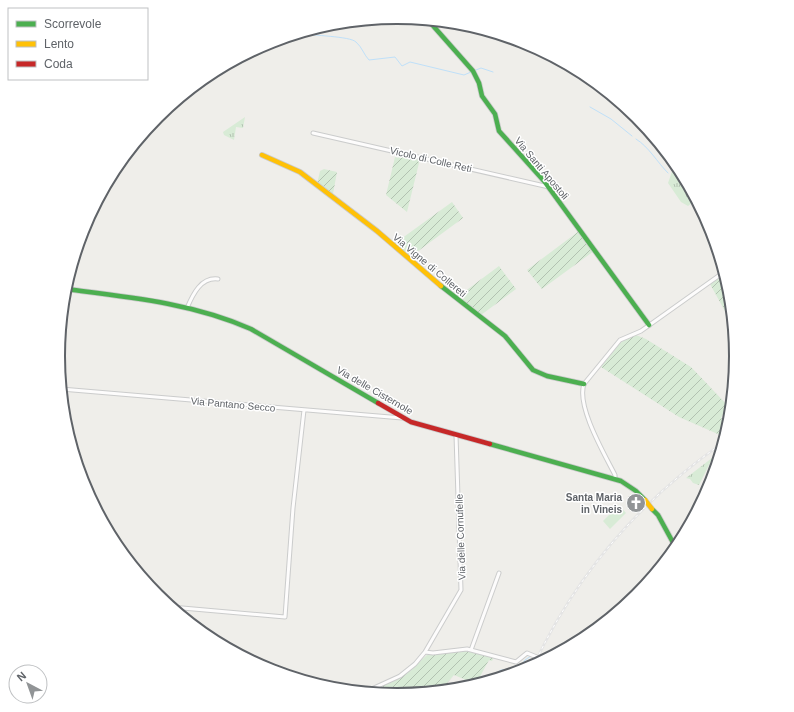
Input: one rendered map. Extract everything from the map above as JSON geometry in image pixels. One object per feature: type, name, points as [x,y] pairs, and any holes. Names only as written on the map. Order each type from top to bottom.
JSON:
[{"type":"street","name":"Via Santi Apostoli","points":[[434,26],[473,71],[482,96],[495,114],[499,131],[549,187],[649,325]]},
{"type":"street","name":"Vicolo di Colle Reti","points":[[313,133],[549,187]]},
{"type":"street","name":"Via Vigne di Collereti","points":[[262,155],[300,172],[371,226],[450,294],[505,336],[533,370],[547,376],[584,384]]},
{"type":"street","points":[[615,480],[615,475],[590,425],[583,392],[584,384],[620,340],[641,331],[719,275]]},
{"type":"street","points":[[187,308],[196,290],[205,281],[209,279],[218,279]]},
{"type":"street","name":"Via delle Cisternole","points":[[71,291],[150,299],[223,316],[251,329],[405,419],[627,484],[645,500],[658,516],[672,541]]},
{"type":"street","name":"Via Pantano Secco","points":[[67,390],[405,419]]},
{"type":"street","points":[[180,608],[285,617],[293,508],[304,410]]},
{"type":"street","name":"Via delle Cornufelle","points":[[375,687],[404,673],[426,652],[461,590],[456,435]]},
{"type":"street","points":[[471,650],[499,573]]},
{"type":"street","points":[[426,652],[471,650],[516,662],[527,653],[537,657]]},
{"type":"green space","points":[[245,117],[243,128],[236,127],[234,140],[224,135],[223,132]]},
{"type":"green space","points":[[401,155],[420,159],[407,212],[386,195],[395,157],[398,158]]},
{"type":"green space","points":[[324,169],[337,172],[333,194],[317,184],[320,171]]},
{"type":"green space","points":[[672,171],[692,203],[688,206],[681,202],[668,183]]},
{"type":"green space","points":[[452,202],[463,218],[410,257],[394,244]]},
{"type":"green space","points":[[579,231],[586,240],[586,243],[588,243],[594,251],[542,289],[527,270]]},
{"type":"green space","points":[[499,266],[516,289],[481,315],[460,299],[460,295]]},
{"type":"green space","points":[[720,277],[726,313],[710,284]]},
{"type":"green space","points":[[636,335],[646,339],[691,367],[725,403],[724,412],[721,418],[723,419],[720,435],[679,417],[601,367],[620,343]]},
{"type":"green space","points":[[713,457],[699,485],[686,478]]},
{"type":"green space","points":[[619,505],[626,513],[610,529],[603,521]]},
{"type":"green space","points":[[465,650],[494,657],[492,661],[489,660],[479,678],[468,681],[454,675],[446,684],[397,688],[378,687],[402,677],[427,655]]},
{"type":"waterway","points":[[312,35],[339,37],[352,40],[358,44],[369,60],[395,57],[402,66],[410,62],[464,75],[471,72]]},
{"type":"waterway","points":[[476,70],[481,68],[493,72]]},
{"type":"waterway","points":[[590,107],[611,119],[632,136]]},
{"type":"waterway","points":[[636,139],[649,150],[668,173]]},
{"type":"waterway","points":[[523,663],[531,656]]},
{"type":"waterway","points":[[498,672],[505,670]]},
{"type":"railway","points":[[538,657],[570,600],[591,569],[614,541],[666,488],[716,448]]},
{"type":"traffic: fast","points":[[434,26],[473,71],[479,83],[482,96],[495,114],[499,131],[544,181],[649,325]]},
{"type":"traffic: fast","points":[[441,286],[505,336],[533,370],[547,376],[584,384]]},
{"type":"traffic: fast","points":[[71,290],[160,302],[229,320],[251,329],[378,403]]},
{"type":"traffic: fast","points":[[490,444],[621,481],[636,491],[645,500]]},
{"type":"traffic: fast","points":[[652,509],[658,515],[672,541]]},
{"type":"traffic: slow","points":[[262,155],[300,172],[377,231],[441,286]]},
{"type":"traffic: slow","points":[[645,500],[652,509]]},
{"type":"traffic: jam","points":[[378,403],[411,422],[490,444]]},
{"type":"place","name":"Santa Maria in Vineis","points":[[636,503]]}]
